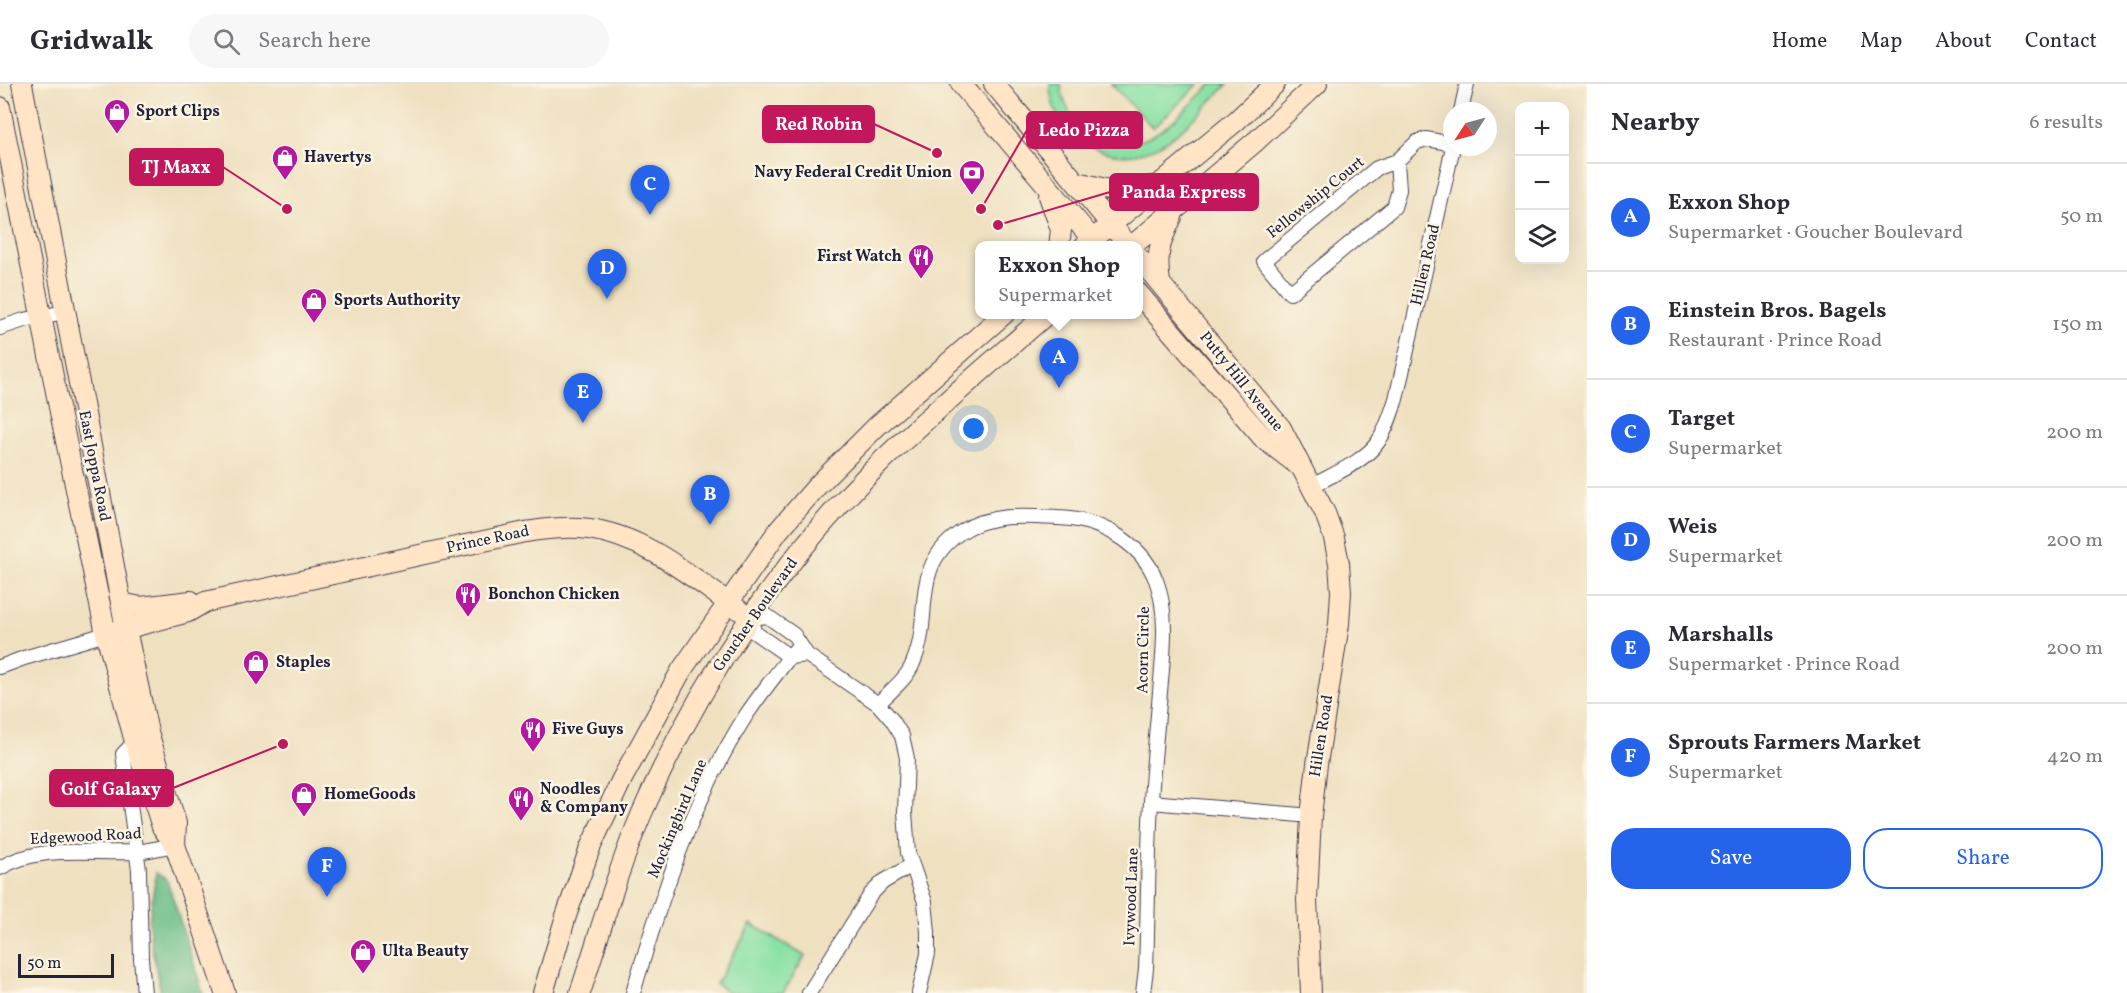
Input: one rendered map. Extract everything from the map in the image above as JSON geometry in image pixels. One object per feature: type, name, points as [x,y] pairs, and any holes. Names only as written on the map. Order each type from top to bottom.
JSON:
[{"type":"main road","name":"East Joppa Road","points":[[22,84],[126,629],[148,732],[176,823],[176,844],[225,993]]},
{"type":"main road","points":[[960,84],[1090,241]]},
{"type":"main road","points":[[994,84],[1126,241]]},
{"type":"main road","points":[[1094,241],[1111,224],[1236,121],[1275,84]]},
{"type":"main road","points":[[1136,241],[1257,141],[1317,84]]},
{"type":"main road","name":"East Joppa Road","points":[[1,118],[106,634],[135,742],[162,827],[176,844]]},
{"type":"main road","points":[[1042,180],[1055,209],[1061,230],[1060,241]]},
{"type":"main road","points":[[1077,182],[1130,193],[1160,183]]},
{"type":"main road","points":[[1160,283],[1157,260],[1161,238],[1176,208]]},
{"type":"main road","name":"Putty Hill Avenue","points":[[1143,263],[1281,428],[1300,467]]},
{"type":"main road","name":"Putty Hill Avenue","points":[[1143,301],[1264,439],[1300,467]]},
{"type":"main road","name":"Goucher Boulevard","points":[[543,993],[566,916],[587,858],[622,779],[675,681],[728,602],[778,531],[818,485],[877,426],[999,319]]},
{"type":"main road","name":"Goucher Boulevard","points":[[580,993],[641,814],[683,729],[728,652],[751,618],[808,543],[883,460],[1042,319]]},
{"type":"main road","name":"Hillen Road","points":[[1300,467],[1325,513],[1334,538],[1341,592],[1339,624],[1311,816],[1307,900],[1311,993]]},
{"type":"main road","name":"Prince Road","points":[[121,603],[141,607],[190,601],[206,602],[525,532],[572,528],[609,533],[644,546],[751,618]]},
{"type":"main road","name":"Prince Road","points":[[106,634],[188,612],[206,602]]},
{"type":"street","points":[[1463,102],[1467,84]]},
{"type":"street","name":"Fellowship Court","points":[[1397,161],[1399,190],[1394,207],[1290,293],[1264,261],[1377,168],[1397,161],[1417,142],[1427,139],[1443,143]]},
{"type":"street","name":"Hillen Road","points":[[1312,486],[1366,455],[1378,443],[1388,423],[1396,399],[1450,156]]},
{"type":"street","points":[[0,328],[65,312]]},
{"type":"street","name":"Acorn Circle","points":[[878,704],[912,666],[922,627],[924,586],[932,564],[938,554],[961,532],[986,520],[1015,515],[1071,518],[1099,526],[1117,535],[1134,548],[1149,566],[1156,580],[1163,606],[1162,658],[1151,802]]},
{"type":"street","points":[[804,648],[790,657],[754,632],[751,618],[767,615],[804,648],[878,704],[899,729],[905,746],[907,758],[905,812],[908,853],[925,902],[928,932],[928,954],[919,993]]},
{"type":"street","points":[[0,667],[106,634]]},
{"type":"street","name":"Mockingbird Lane","points":[[633,993],[654,921],[710,780],[746,716],[790,657]]},
{"type":"street","points":[[135,742],[123,754],[137,852],[144,993]]},
{"type":"street","points":[[1151,802],[1311,816]]},
{"type":"street","name":"Ivywood Lane","points":[[1143,993],[1146,969],[1151,802]]},
{"type":"street","name":"Edgewood Road","points":[[0,868],[33,855],[137,852],[176,844]]},
{"type":"street","points":[[809,993],[871,894],[883,882],[912,865]]},
{"type":"green space","points":[[1050,84],[1061,84],[1063,98],[1069,110],[1087,131],[1106,140],[1124,143],[1140,140],[1171,123],[1212,84],[1228,84],[1179,132],[1143,152],[1123,155],[1102,151],[1072,134],[1054,107]]},
{"type":"green space","points":[[1111,84],[1199,84],[1153,128]]},
{"type":"green space","points":[[156,873],[167,880],[203,993],[161,993],[149,922]]},
{"type":"green space","points":[[751,924],[805,956],[783,993],[730,993],[716,984]]},
{"type":"place","name":"Sport Clips","points":[[117,135]]},
{"type":"place","name":"Red Robin","points":[[937,153]]},
{"type":"place","name":"Havertys","points":[[285,181]]},
{"type":"place","name":"Navy Federal Credit Union","points":[[972,196]]},
{"type":"place","name":"TJ Maxx","points":[[287,209]]},
{"type":"place","name":"Ledo Pizza","points":[[981,209]]},
{"type":"place","name":"Target","points":[[650,215]]},
{"type":"place","name":"Panda Express","points":[[998,225]]},
{"type":"place","name":"First Watch","points":[[921,280]]},
{"type":"place","name":"Weis","points":[[607,299]]},
{"type":"place","name":"Sports Authority","points":[[314,324]]},
{"type":"place","name":"Exxon Shop","points":[[1059,388]]},
{"type":"place","name":"Marshalls","points":[[583,423]]},
{"type":"place","name":"Einstein Bros. Bagels","points":[[710,525]]},
{"type":"place","name":"Bonchon Chicken","points":[[468,618]]},
{"type":"place","name":"Staples","points":[[256,686]]},
{"type":"place","name":"Golf Galaxy","points":[[283,744]]},
{"type":"place","name":"Five Guys","points":[[533,753]]},
{"type":"place","name":"HomeGoods","points":[[304,818]]},
{"type":"place","name":"Noodles & Company","points":[[521,822]]},
{"type":"place","name":"Sprouts Farmers Market","points":[[327,897]]},
{"type":"place","name":"Ulta Beauty","points":[[363,975]]}]
